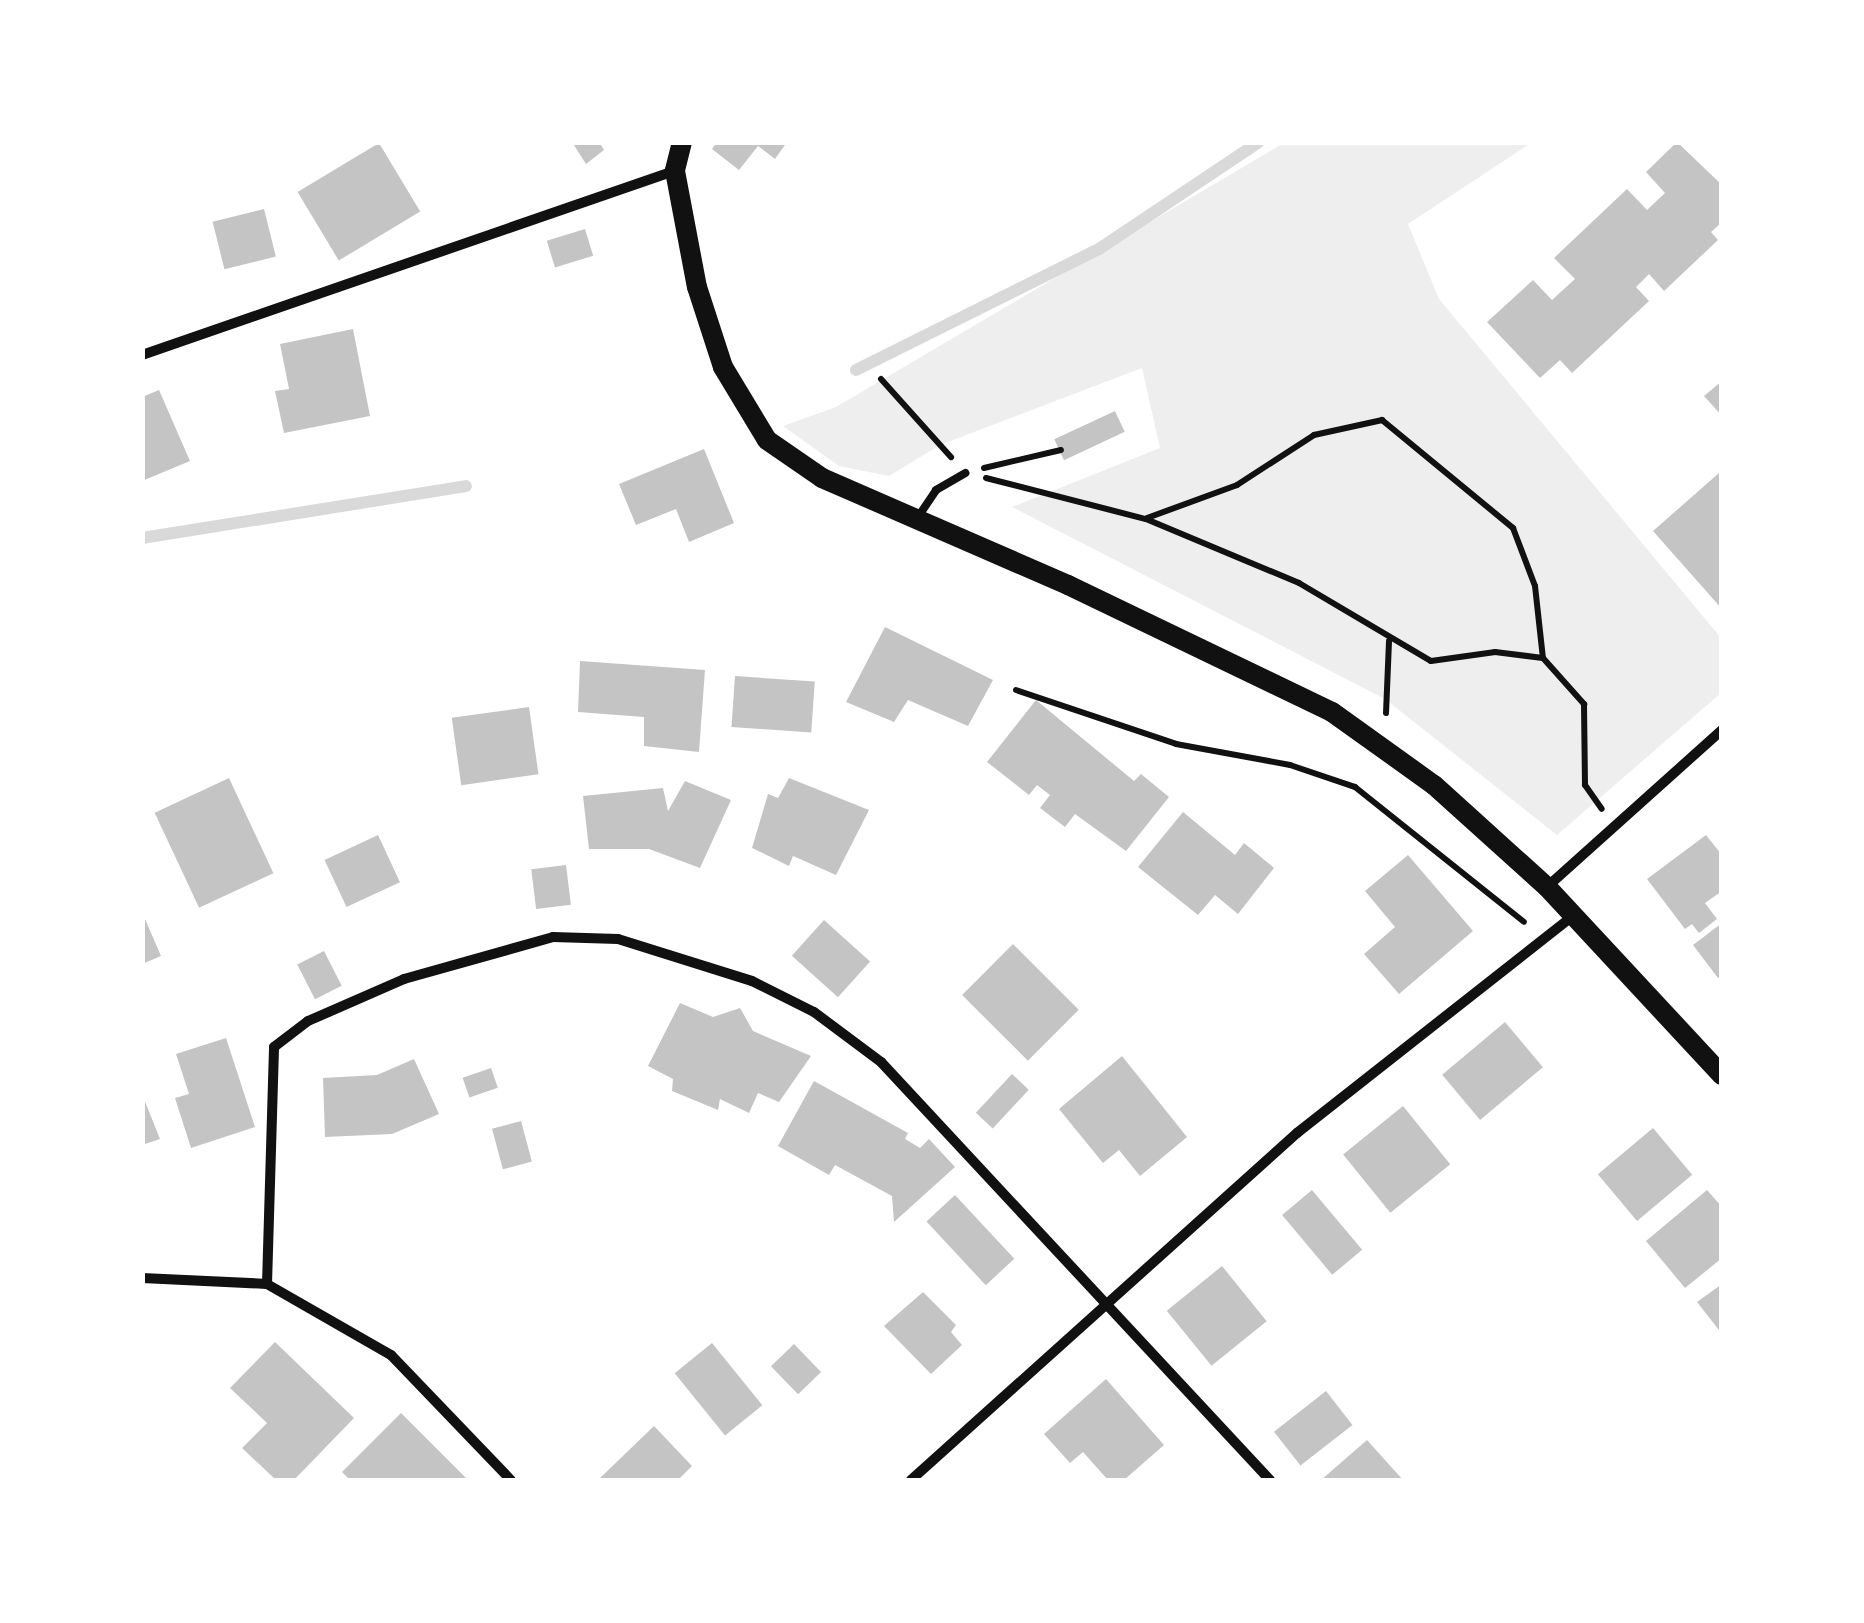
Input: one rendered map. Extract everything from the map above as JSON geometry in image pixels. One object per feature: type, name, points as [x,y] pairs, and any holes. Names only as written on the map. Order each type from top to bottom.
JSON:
[{"type":"main road","points":[[682,142],[675,171],[696,287],[723,367],[767,440],[822,478],[1332,712],[1384,750],[1547,887],[1722,1074]]},
{"type":"street","points":[[142,355],[675,171]]},
{"type":"street","points":[[1547,887],[1722,730]]},
{"type":"street","points":[[911,1480],[1296,1132],[1575,915]]},
{"type":"street","points":[[268,1284],[274,1047],[308,1021],[404,979],[553,937],[618,939],[682,956],[814,1012],[882,1062],[1270,1480]]},
{"type":"street","points":[[142,1278],[268,1284],[391,1355],[511,1480]]},
{"type":"lane","points":[[916,520],[936,490],[965,473]]},
{"type":"path","points":[[882,378],[940,445]]},
{"type":"path","points":[[1146,519],[1237,484],[1314,435],[1382,420],[1513,528],[1534,586],[1543,658],[1584,704],[1584,785],[1615,826]]},
{"type":"path","points":[[965,473],[1061,450]]},
{"type":"path","points":[[965,473],[1146,519],[1299,583],[1389,641],[1430,661],[1495,652],[1543,658]]},
{"type":"path","points":[[1384,750],[1389,641]]},
{"type":"path","points":[[1016,690],[1176,744],[1290,765],[1354,787],[1546,937]]},
{"type":"shaded area","points":[[1284,143],[1531,143],[1408,224],[1439,299],[1721,638],[1721,693],[1557,835],[1385,699],[1012,507],[1160,448],[1142,368],[940,445],[889,476],[839,466],[783,426],[836,407]]},
{"type":"building","points":[[572,142],[599,142],[604,150],[586,164]]},
{"type":"building","points":[[717,142],[787,142],[775,159],[758,146],[739,170],[712,149]]},
{"type":"building","points":[[1677,142],[1722,185],[1722,222],[1711,232],[1718,240],[1664,291],[1649,274],[1636,287],[1649,301],[1572,373],[1560,360],[1540,378],[1487,322],[1533,280],[1552,300],[1575,279],[1554,258],[1627,189],[1647,210],[1665,193],[1646,172]]},
{"type":"building","points":[[379,143],[420,212],[339,261],[298,192]]},
{"type":"building","points":[[264,209],[276,257],[224,269],[213,222]]},
{"type":"building","points":[[585,229],[593,256],[555,267],[547,241]]},
{"type":"building","points":[[353,329],[370,416],[284,433],[275,391],[289,389],[280,344]]},
{"type":"building","points":[[1722,381],[1722,416],[1704,396]]},
{"type":"building","points":[[159,390],[190,461],[142,481],[142,397]]},
{"type":"building","points":[[1115,411],[1125,432],[1064,460],[1054,439]]},
{"type":"building","points":[[704,449],[734,523],[689,542],[676,509],[636,525],[619,484]]},
{"type":"building","points":[[1719,473],[1722,475],[1722,609],[1653,531]]},
{"type":"building","points":[[885,627],[993,680],[968,726],[908,700],[894,722],[846,702]]},
{"type":"building","points":[[580,661],[705,670],[699,752],[644,746],[644,717],[578,712]]},
{"type":"building","points":[[735,676],[815,682],[811,732],[731,727]]},
{"type":"building","points":[[1036,700],[1134,781],[1141,774],[1169,797],[1126,851],[1075,814],[1065,827],[1040,808],[1050,795],[1037,785],[1029,795],[987,762]]},
{"type":"building","points":[[529,707],[538,774],[461,785],[452,718]]},
{"type":"building","points":[[229,778],[273,873],[199,908],[155,813]]},
{"type":"building","points":[[789,778],[869,810],[836,875],[793,856],[789,866],[752,848],[768,794],[778,798]]},
{"type":"building","points":[[685,781],[731,800],[700,868],[649,849],[589,849],[583,796],[663,788],[668,811]]},
{"type":"building","points":[[1183,812],[1235,855],[1244,843],[1274,868],[1238,914],[1215,895],[1198,915],[1138,867]]},
{"type":"building","points":[[378,835],[400,882],[347,907],[325,860]]},
{"type":"building","points":[[1706,835],[1722,855],[1722,891],[1705,903],[1717,919],[1699,933],[1692,924],[1685,929],[1647,879]]},
{"type":"building","points":[[1408,855],[1473,931],[1399,994],[1364,954],[1395,927],[1365,891]]},
{"type":"building","points":[[566,865],[571,905],[536,909],[531,869]]},
{"type":"building","points":[[142,912],[161,956],[142,964]]},
{"type":"building","points":[[824,920],[870,961],[838,997],[792,956]]},
{"type":"building","points":[[1722,923],[1722,975],[1718,978],[1693,945]]},
{"type":"building","points":[[1013,944],[1079,1010],[1028,1061],[962,995]]},
{"type":"building","points":[[324,951],[342,986],[315,999],[297,965]]},
{"type":"building","points":[[680,1003],[713,1017],[740,1008],[753,1031],[811,1056],[779,1102],[758,1093],[749,1113],[720,1099],[718,1110],[672,1091],[673,1079],[648,1066]]},
{"type":"building","points":[[1505,1022],[1543,1067],[1480,1120],[1442,1075]]},
{"type":"building","points":[[226,1038],[255,1127],[191,1148],[175,1098],[189,1094],[176,1054]]},
{"type":"building","points":[[1122,1056],[1187,1137],[1140,1176],[1119,1150],[1103,1163],[1059,1109]]},
{"type":"building","points":[[414,1059],[439,1114],[392,1134],[325,1137],[323,1078],[377,1075]]},
{"type":"building","points":[[491,1068],[498,1088],[469,1098],[463,1078]]},
{"type":"building","points":[[1012,1074],[1029,1090],[993,1128],[976,1113]]},
{"type":"building","points":[[814,1081],[908,1133],[905,1139],[920,1148],[929,1139],[955,1167],[894,1222],[892,1196],[835,1165],[829,1175],[778,1146]]},
{"type":"building","points":[[142,1094],[160,1139],[142,1145]]},
{"type":"building","points":[[1403,1106],[1450,1164],[1390,1213],[1343,1154]]},
{"type":"building","points":[[521,1121],[532,1162],[503,1169],[492,1129]]},
{"type":"building","points":[[1653,1128],[1692,1175],[1637,1221],[1598,1174]]},
{"type":"building","points":[[1312,1190],[1362,1250],[1332,1275],[1282,1215]]},
{"type":"building","points":[[1707,1190],[1722,1207],[1722,1258],[1685,1288],[1646,1241]]},
{"type":"building","points":[[955,1195],[1014,1259],[986,1285],[926,1222]]},
{"type":"building","points":[[1222,1266],[1267,1321],[1212,1366],[1167,1311]]},
{"type":"building","points":[[1722,1284],[1722,1334],[1697,1302]]},
{"type":"building","points":[[923,1292],[956,1325],[951,1332],[962,1345],[931,1374],[884,1326]]},
{"type":"building","points":[[275,1342],[354,1418],[294,1480],[276,1480],[242,1448],[267,1423],[230,1388]]},
{"type":"building","points":[[712,1343],[762,1405],[725,1435],[675,1373]]},
{"type":"building","points":[[794,1344],[821,1372],[798,1394],[771,1366]]},
{"type":"building","points":[[1106,1379],[1164,1445],[1124,1480],[1108,1480],[1083,1452],[1070,1463],[1044,1434]]},
{"type":"building","points":[[1326,1391],[1352,1425],[1300,1466],[1274,1432]]},
{"type":"building","points":[[401,1413],[468,1480],[350,1480],[342,1472]]},
{"type":"building","points":[[654,1426],[692,1466],[678,1480],[598,1480]]},
{"type":"building","points":[[1367,1440],[1403,1480],[1321,1480]]},
{"type":"waterway","points":[[856,370],[1099,249],[1259,142]]},
{"type":"waterway","points":[[142,538],[466,486]]}]
